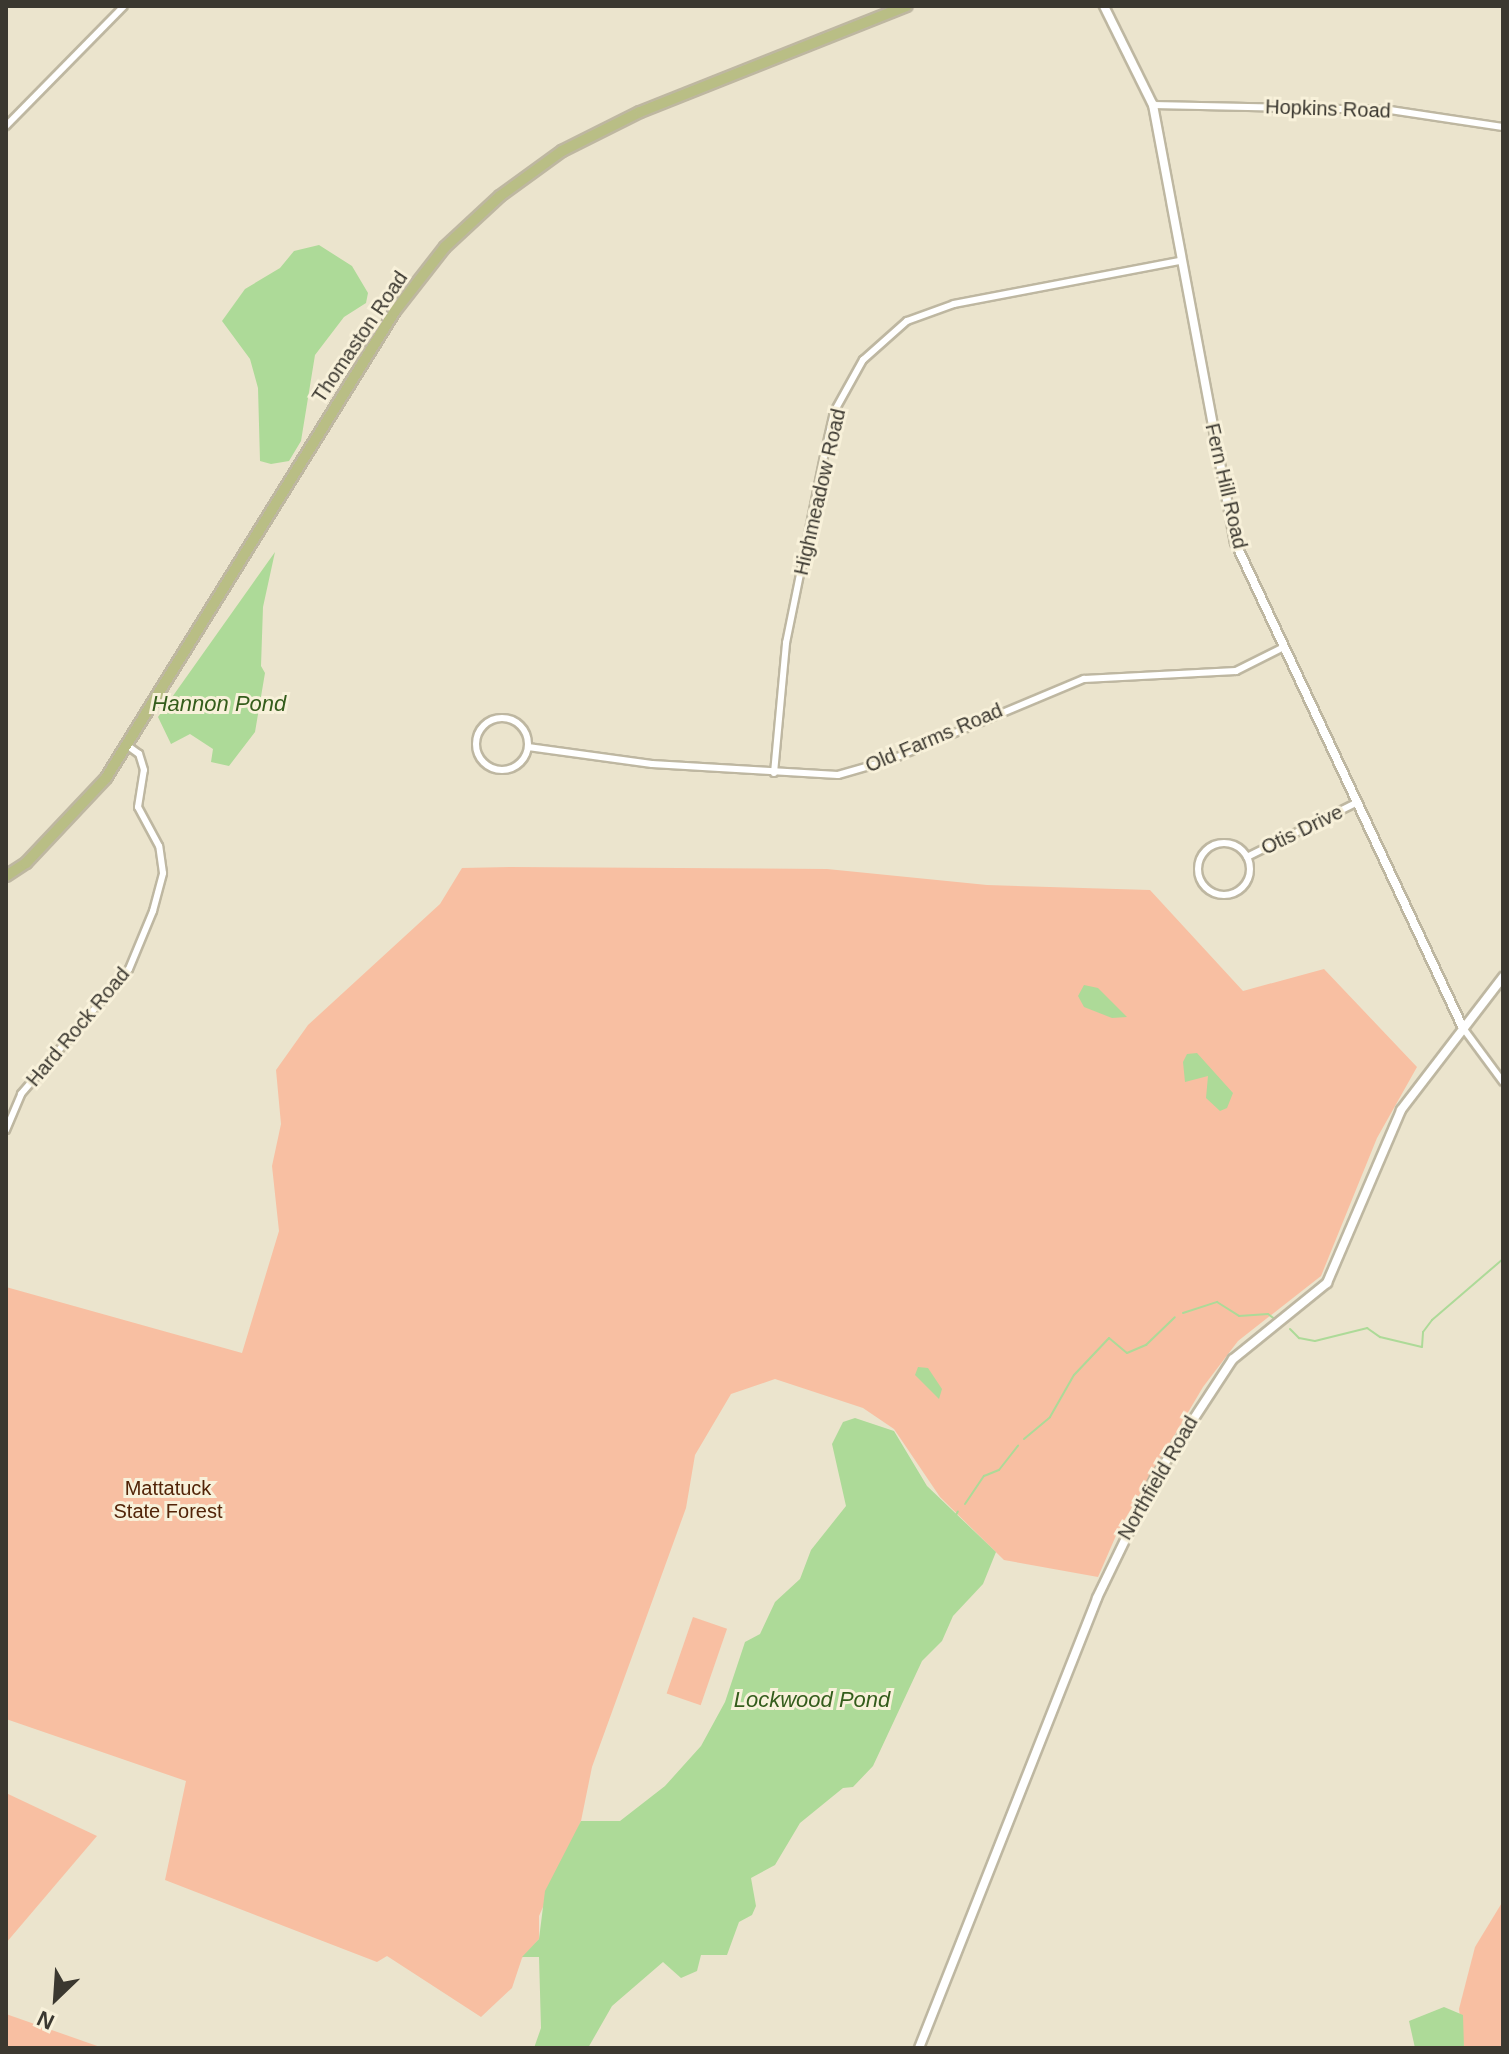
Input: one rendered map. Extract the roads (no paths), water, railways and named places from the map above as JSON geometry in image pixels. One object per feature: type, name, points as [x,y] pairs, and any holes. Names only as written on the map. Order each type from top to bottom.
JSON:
[{"type":"main road","name":"Thomaston Road","points":[[6,876],[74,815],[128,746],[395,311],[445,247],[500,196],[562,151],[640,112],[907,6]]},
{"type":"street","points":[[6,126],[124,6]]},
{"type":"street","name":"Fern Hill Road","points":[[1104,6],[1153,105],[1179,261],[1235,542],[1282,648],[1358,802],[1442,993],[1463,1028]]},
{"type":"street","name":"Hopkins Road","points":[[1153,105],[1390,110],[1503,127]]},
{"type":"street","name":"Highmeadow Road","points":[[774,773],[786,643],[824,456],[834,412],[863,360],[907,321],[954,304],[1179,261]]},
{"type":"street","name":"Old Farms Road","points":[[528,747],[774,773],[861,770],[1084,679],[1236,671],[1282,648]]},
{"type":"street","points":[[506,719],[521,726],[528,747],[520,764],[498,770],[480,758],[476,742],[483,727],[506,719]]},
{"type":"street","name":"Hard Rock Road","points":[[6,1130],[21,1094],[129,969],[153,911],[163,873],[159,846],[138,807],[144,770],[139,754],[128,746]]},
{"type":"street","name":"Otis Drive","points":[[1247,857],[1358,802]]},
{"type":"street","name":"Otis Drive","points":[[1232,845],[1247,857],[1248,878],[1237,891],[1216,894],[1201,881],[1199,863],[1213,846],[1232,845]]},
{"type":"street","name":"Northfield Road","points":[[919,2048],[1007,1818],[1141,1503],[1233,1359],[1327,1283],[1401,1110],[1503,977]]},
{"type":"street","points":[[1463,1028],[1503,1082]]},
{"type":"water","points":[[319,245],[352,266],[368,293],[366,303],[344,317],[315,355],[301,441],[289,461],[271,464],[260,461],[258,388],[250,359],[222,321],[245,289],[280,268],[294,251]]},
{"type":"water","name":"Hannon Pond","points":[[275,552],[263,607],[261,666],[265,673],[255,732],[229,766],[211,762],[213,749],[190,734],[171,744],[158,717]]},
{"type":"water","points":[[1084,985],[1098,988],[1127,1017],[1112,1018],[1084,1007],[1078,996]]},
{"type":"water","points":[[1197,1053],[1233,1093],[1227,1108],[1220,1111],[1206,1098],[1208,1076],[1185,1082],[1183,1062],[1187,1054]]},
{"type":"water","points":[[918,1367],[928,1368],[942,1389],[939,1399],[915,1375]]},
{"type":"water","name":"Lockwood Pond","points":[[855,1418],[894,1431],[927,1486],[996,1552],[983,1584],[953,1616],[942,1641],[922,1661],[873,1766],[853,1787],[843,1788],[800,1823],[775,1865],[751,1878],[756,1906],[752,1915],[739,1922],[727,1955],[701,1955],[697,1971],[681,1978],[663,1962],[612,2006],[588,2048],[534,2048],[541,2028],[539,1957],[522,1957],[539,1939],[545,1891],[581,1821],[620,1821],[665,1786],[701,1746],[725,1702],[745,1642],[760,1634],[775,1602],[800,1579],[811,1550],[846,1506],[832,1444],[843,1422]]},
{"type":"water","points":[[1444,2007],[1463,2015],[1464,2048],[1415,2048],[1409,2021]]},
{"type":"waterway","points":[[1290,1329],[1299,1338],[1315,1341],[1367,1328],[1380,1337],[1422,1347],[1423,1332],[1432,1320],[1503,1259]]},
{"type":"waterway","points":[[1183,1313],[1217,1302],[1239,1316],[1268,1314],[1276,1320]]},
{"type":"waterway","points":[[1024,1439],[1050,1417],[1074,1375],[1109,1338],[1127,1353],[1146,1345],[1175,1317]]},
{"type":"waterway","points":[[965,1504],[984,1476],[999,1470],[1018,1446]]},
{"type":"waterway","points":[[956,1515],[958,1511]]},
{"type":"park label","name":"Mattatuck State Forest","points":[[168,1500]]}]
